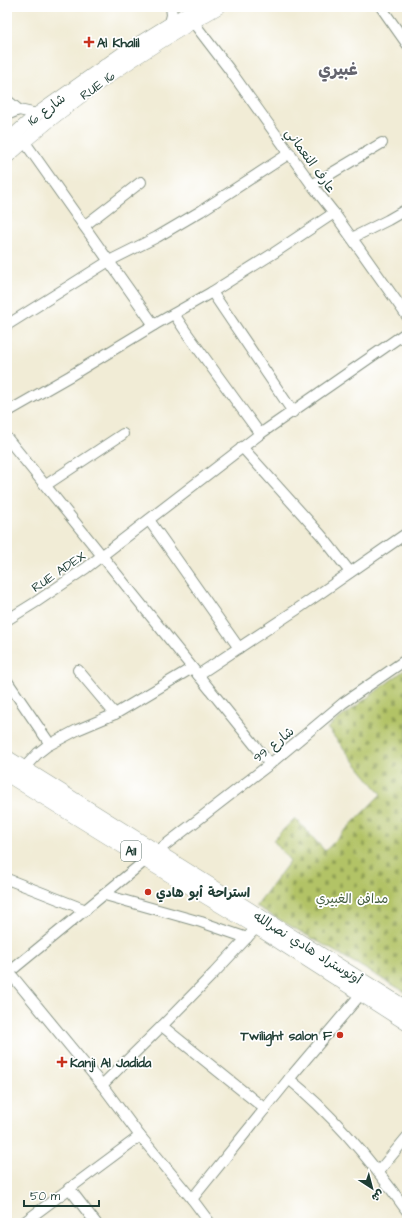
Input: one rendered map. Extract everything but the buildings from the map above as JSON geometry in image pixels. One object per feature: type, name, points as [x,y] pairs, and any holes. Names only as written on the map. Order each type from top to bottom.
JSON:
[{"type":"highway","name":"أوتوستراد هادي نصرالله","points":[[7,758],[24,768],[152,856],[252,932],[361,994],[407,1023]]},
{"type":"highway","name":"أوتوستراد هادي نصرالله","points":[[7,774],[152,856],[407,1009]]},
{"type":"main road","name":"شارع 16","points":[[7,141],[37,114],[123,52],[170,23],[192,14],[219,7]]},
{"type":"main road","name":"RUE 16","points":[[7,157],[24,141],[86,92],[192,14]]},
{"type":"street","points":[[170,23],[172,15],[171,7]]},
{"type":"street","points":[[381,7],[407,44]]},
{"type":"street","name":"عارف النعماني","points":[[192,14],[312,185],[334,213],[407,316]]},
{"type":"street","points":[[7,101],[19,110],[37,114]]},
{"type":"street","points":[[7,101],[7,107]]},
{"type":"street","points":[[7,115],[19,110]]},
{"type":"street","points":[[7,132],[7,141]]},
{"type":"street","points":[[24,141],[154,325]]},
{"type":"street","points":[[312,185],[382,143]]},
{"type":"street","points":[[7,325],[109,261],[156,237],[201,211],[290,153]]},
{"type":"street","points":[[84,226],[141,182]]},
{"type":"street","points":[[352,238],[407,209]]},
{"type":"street","points":[[7,412],[212,292],[274,254],[334,213]]},
{"type":"street","points":[[212,292],[293,412]]},
{"type":"street","points":[[174,314],[260,434]]},
{"type":"street","name":"RUE ADEX","points":[[7,620],[103,556],[242,447],[407,332]]},
{"type":"street","points":[[46,485],[123,434]]},
{"type":"street","points":[[7,438],[270,764]]},
{"type":"street","points":[[242,447],[322,535],[350,572]]},
{"type":"street","points":[[149,520],[239,648]]},
{"type":"street","points":[[24,768],[38,753],[50,744],[77,730],[115,714],[239,648],[407,533]]},
{"type":"street","name":"شارع 99","points":[[8,973],[152,856],[270,764],[343,703],[407,659]]},
{"type":"street","points":[[78,670],[115,714]]},
{"type":"street","points":[[7,680],[50,744]]},
{"type":"street","points":[[7,879],[86,910]]},
{"type":"street","points":[[105,895],[201,922],[252,932]]},
{"type":"street","points":[[102,1085],[162,1026],[252,932]]},
{"type":"street","points":[[8,973],[102,1085],[140,1136],[210,1223]]},
{"type":"street","points":[[192,1199],[289,1079],[361,994]]},
{"type":"street","points":[[162,1026],[266,1109]]},
{"type":"street","points":[[289,1079],[321,1107],[342,1129],[378,1172],[407,1211]]},
{"type":"street","points":[[23,1223],[140,1136]]},
{"type":"street","points":[[378,1172],[407,1137]]},
{"type":"street","points":[[69,1188],[96,1223]]},
{"type":"green space","name":"مدافن الغبيري","points":[[407,668],[407,993],[256,906],[290,861],[273,840],[295,818],[325,851],[381,794],[327,728]]},
{"type":"place","name":"Al Khalil","points":[[89,42]]},
{"type":"place","name":"استراحة أبو هادي","points":[[148,892]]},
{"type":"place","name":"Twilight salon F","points":[[340,1035]]},
{"type":"place","name":"Kanji Al Jadida","points":[[62,1062]]},
{"type":"district","name":"غبيري","points":[[338,69]]}]
